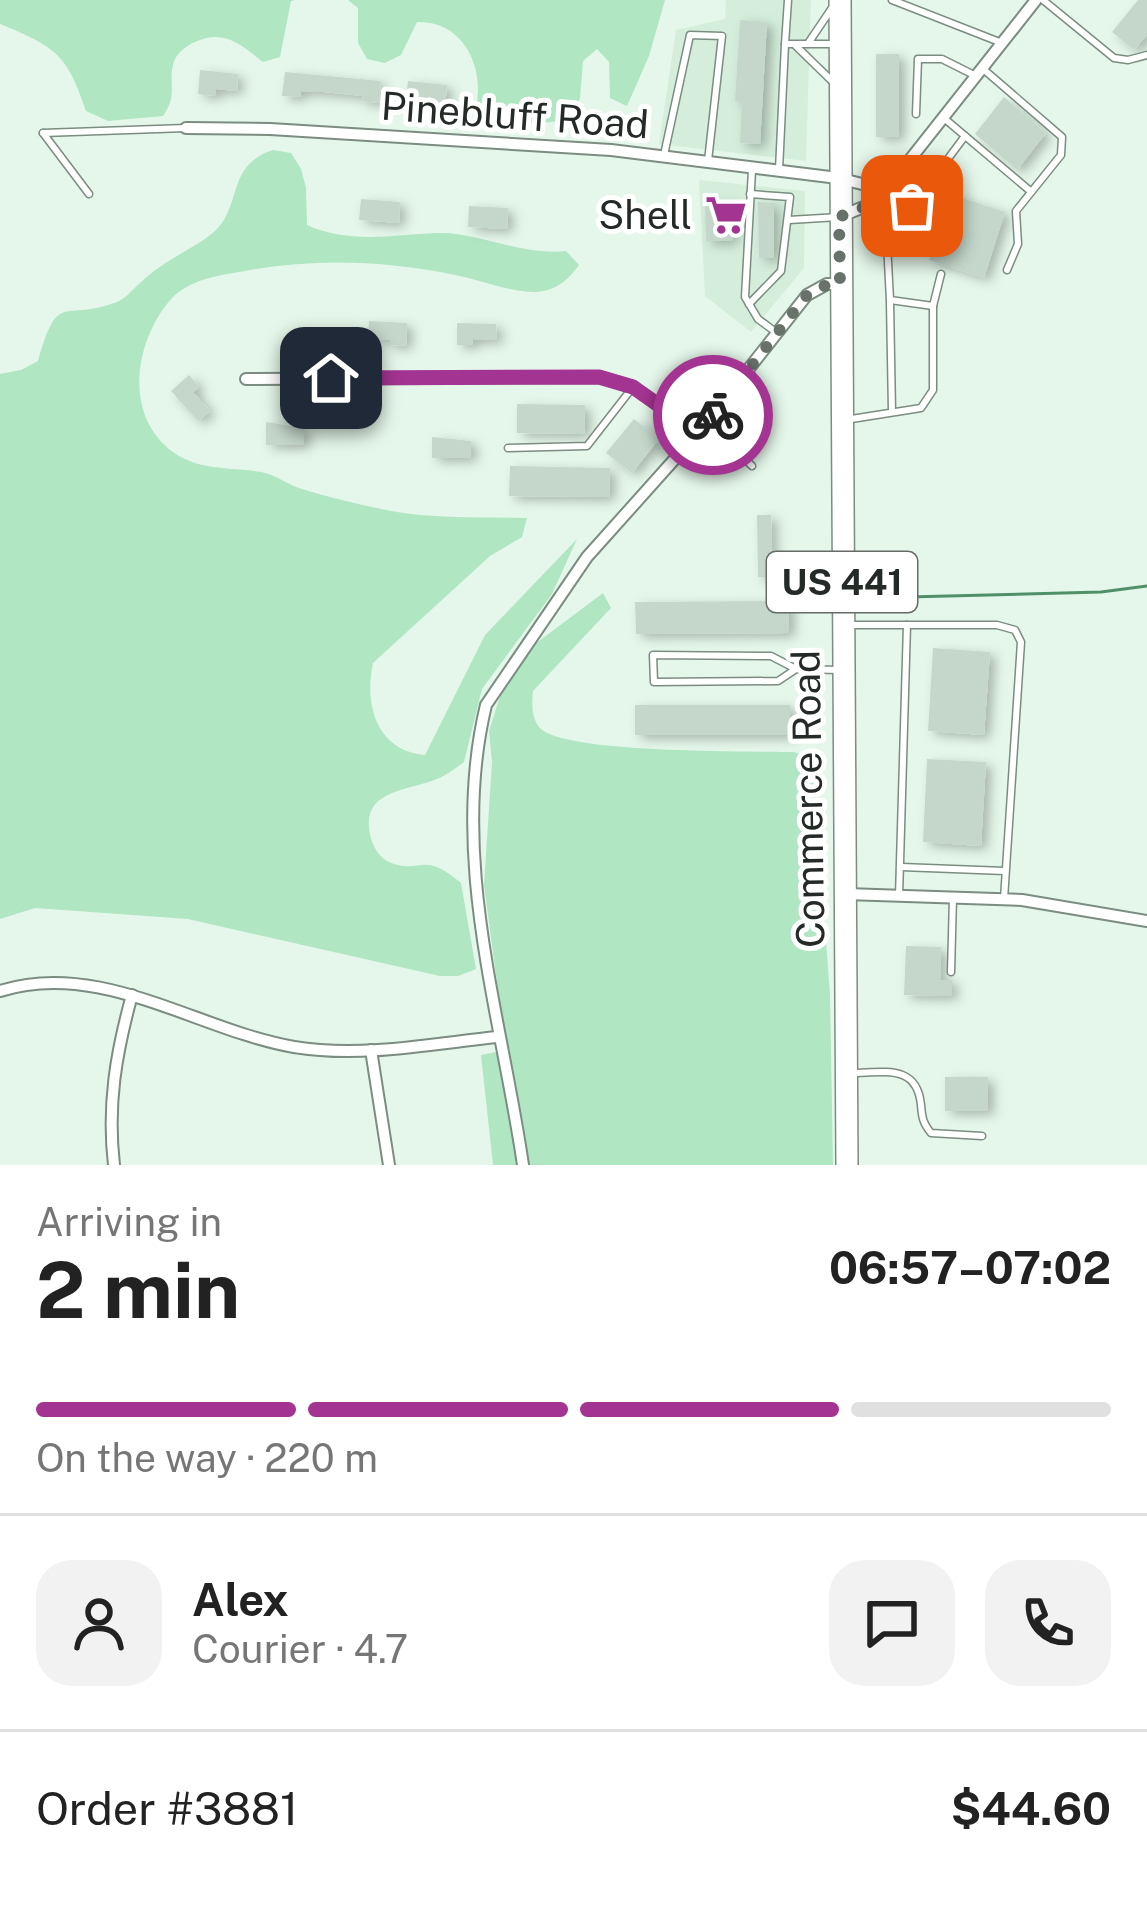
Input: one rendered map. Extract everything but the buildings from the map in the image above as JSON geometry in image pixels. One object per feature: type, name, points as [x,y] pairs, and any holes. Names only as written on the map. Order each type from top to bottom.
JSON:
[{"type":"highway","name":"Commerce Road","points":[[838,0],[847,1165]]},
{"type":"street","points":[[839,217],[872,204],[886,190],[1040,0]]},
{"type":"street","name":"Pinebluff Road","points":[[186,128],[382,134],[664,155],[838,178],[886,190]]},
{"type":"street","points":[[524,1165],[497,1037],[472,829],[486,705],[587,557],[698,433],[807,295],[817,287],[840,284]]},
{"type":"street","points":[[246,379],[579,376],[633,387],[698,433]]},
{"type":"street","points":[[844,894],[1004,899],[1147,921]]},
{"type":"street","points":[[0,992],[23,984],[69,981],[132,995],[222,1030],[327,1051],[497,1037]]},
{"type":"street","points":[[114,1165],[112,1080],[132,995]]},
{"type":"street","points":[[371,1050],[389,1165]]},
{"type":"lane","points":[[779,170],[788,0]]},
{"type":"lane","points":[[808,44],[838,0]]},
{"type":"lane","points":[[892,0],[1002,43]]},
{"type":"lane","points":[[1040,0],[1114,58],[1147,55]]},
{"type":"lane","points":[[664,155],[691,34],[722,36],[708,161]]},
{"type":"lane","points":[[789,44],[839,44]]},
{"type":"lane","points":[[789,44],[820,65],[838,89]]},
{"type":"lane","points":[[916,115],[919,59],[942,59],[979,72],[1062,137],[1061,155],[1016,211],[1018,244],[1007,270]]},
{"type":"lane","points":[[943,118],[1029,190]]},
{"type":"lane","points":[[89,194],[43,133],[186,128]]},
{"type":"lane","points":[[892,412],[887,243],[965,136]]},
{"type":"lane","points":[[753,167],[743,269],[745,297],[758,320],[777,333]]},
{"type":"lane","points":[[886,190],[912,206]]},
{"type":"lane","points":[[749,304],[781,271],[790,197],[750,194]]},
{"type":"lane","points":[[789,220],[839,217]]},
{"type":"lane","points":[[841,420],[921,408],[933,390],[933,307],[941,274]]},
{"type":"lane","points":[[890,300],[933,307]]},
{"type":"lane","points":[[508,448],[587,446],[633,387]]},
{"type":"lane","points":[[707,422],[752,466]]},
{"type":"lane","points":[[842,625],[1015,629],[1021,642],[1004,899]]},
{"type":"lane","points":[[899,896],[907,625]]},
{"type":"lane","points":[[796,669],[778,681],[654,682],[653,655],[771,656],[796,669],[842,670]]},
{"type":"lane","points":[[900,866],[1005,871]]},
{"type":"lane","points":[[951,972],[953,897]]},
{"type":"lane","points":[[846,1072],[900,1073],[915,1080],[923,1123],[932,1133],[982,1136]]},
{"type":"shaded area","points":[[726,0],[811,0],[806,161],[659,144],[676,30],[725,19]]},
{"type":"shaded area","points":[[699,180],[805,191],[804,268],[751,332],[705,296]]},
{"type":"green space","points":[[0,0],[295,0],[291,1],[280,57],[263,62],[239,44],[205,38],[174,61],[170,101],[163,116],[108,121],[86,111],[57,55],[0,24]]},
{"type":"green space","points":[[348,0],[665,0],[649,56],[627,106],[610,98],[609,62],[597,49],[583,61],[580,98],[573,115],[536,123],[476,106],[477,76],[467,48],[433,23],[417,22],[401,55],[385,63],[367,59],[358,43],[358,8]]},
{"type":"green space","points":[[273,150],[291,153],[301,169],[307,225],[355,236],[452,233],[532,250],[566,251],[579,265],[561,284],[535,292],[374,264],[294,264],[221,275],[195,283],[172,298],[149,334],[143,355],[141,398],[146,418],[157,436],[183,458],[266,473],[313,492],[391,511],[527,518],[522,537],[490,556],[373,663],[370,694],[377,723],[395,745],[408,752],[425,755],[485,635],[577,539],[552,594],[482,689],[464,762],[436,779],[387,795],[372,809],[369,820],[373,843],[387,861],[438,867],[461,883],[476,969],[458,976],[440,976],[188,919],[35,908],[0,919],[0,374],[38,361],[58,316],[120,301],[155,270],[209,236],[227,214],[247,167]]},
{"type":"green space","points":[[603,593],[611,608],[533,691],[533,714],[539,727],[554,736],[618,747],[794,752],[812,758],[830,994],[833,1165],[493,1165],[481,1055],[506,1050],[484,885],[492,762],[489,731],[505,680],[527,650]]},
{"type":"waterway","points":[[908,597],[1101,592],[1147,586]]},
{"type":"way so far","points":[[713,415],[807,295],[817,287],[840,284],[839,217],[872,204],[886,190],[912,206]]},
{"type":"place","name":"Shell","points":[[726,215]]},
{"type":"route","points":[[331,378],[599,377],[633,387],[698,433],[713,415]]}]
